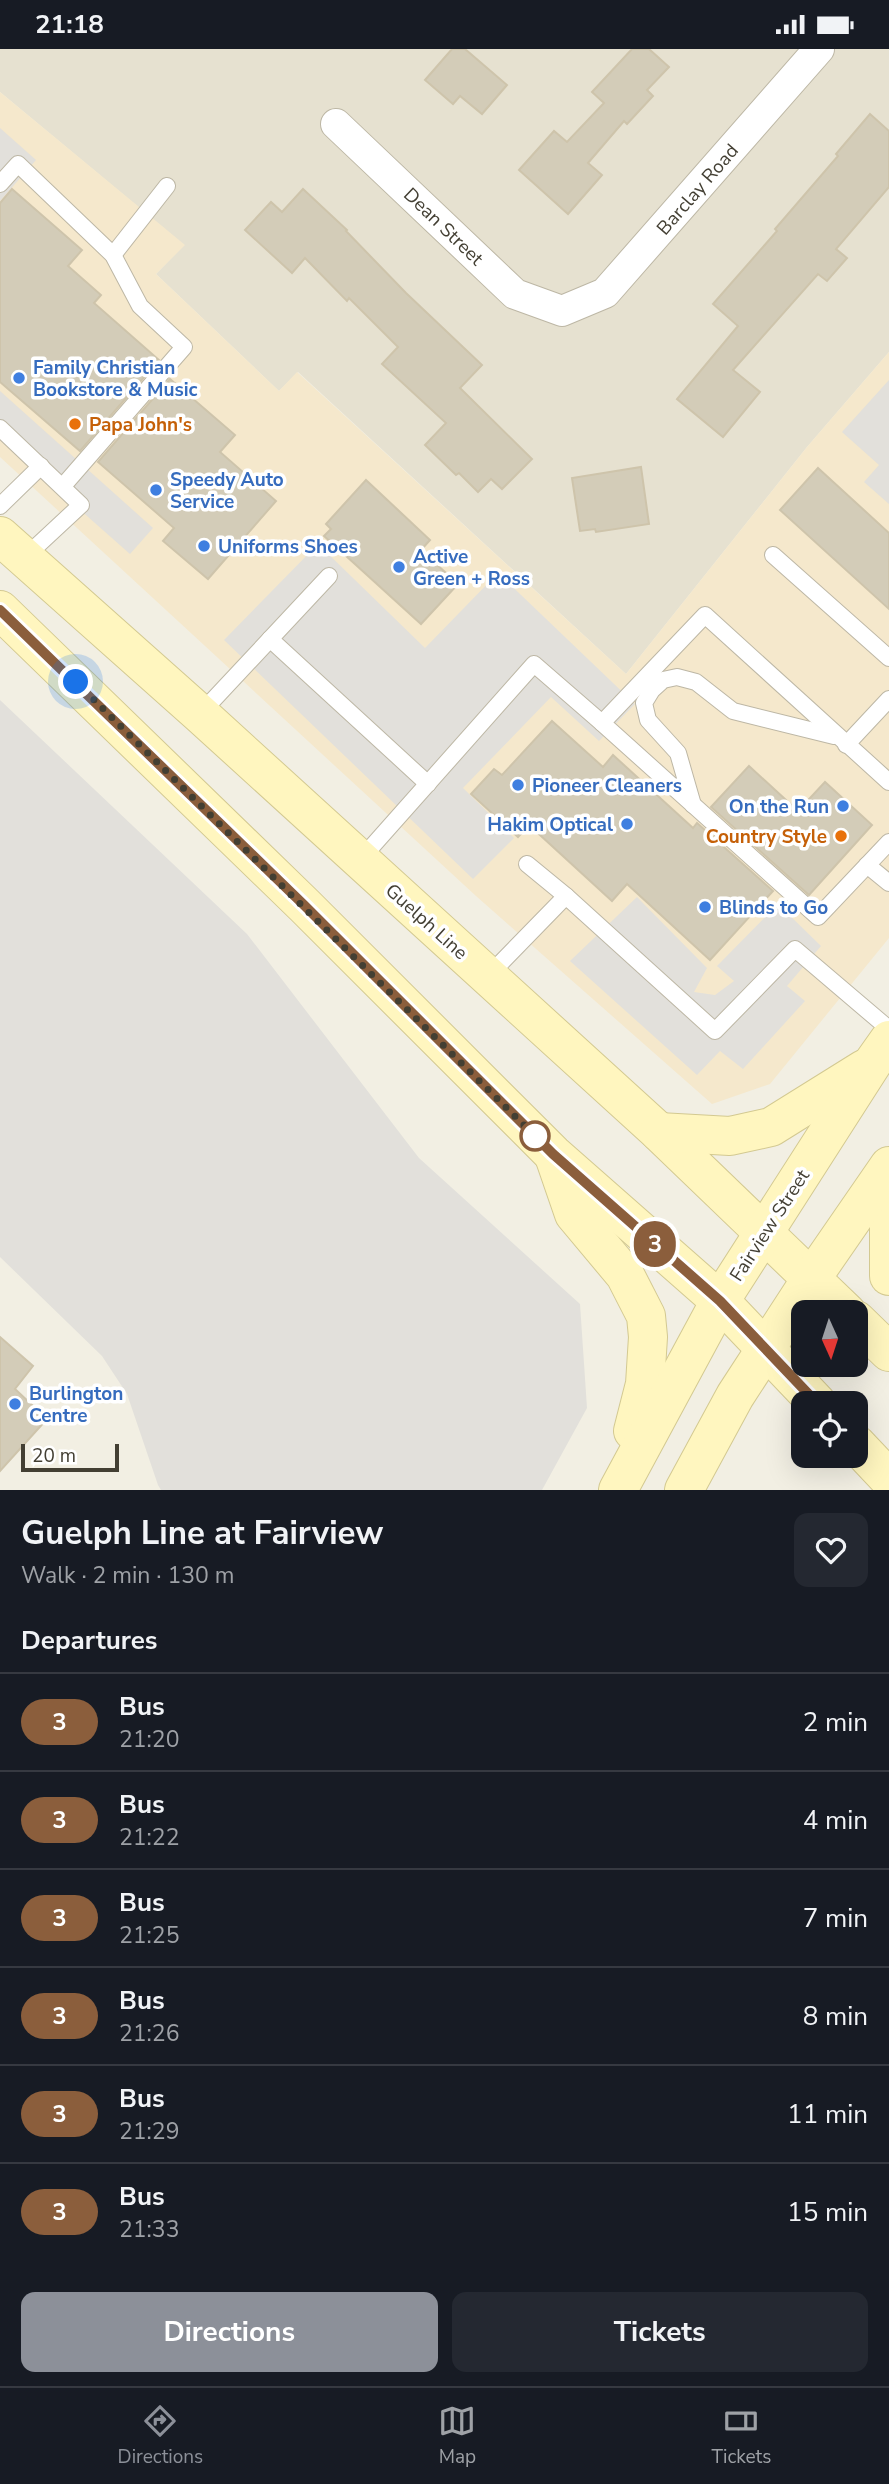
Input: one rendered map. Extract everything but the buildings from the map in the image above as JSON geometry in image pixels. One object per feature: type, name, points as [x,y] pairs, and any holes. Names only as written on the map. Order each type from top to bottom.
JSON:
[{"type":"main road","name":"Guelph Line","points":[[12,547],[201,713],[659,1132],[834,1300]]},
{"type":"main road","points":[[0,611],[304,905],[553,1154],[720,1301],[805,1391]]},
{"type":"main road","points":[[659,1132],[730,1136],[771,1127],[880,1052]]},
{"type":"main road","name":"Fairview Street","points":[[624,1478],[720,1301],[880,1052]]},
{"type":"main road","points":[[553,1154],[574,1214],[625,1275],[646,1316],[648,1338],[645,1384],[624,1478]]},
{"type":"main road","points":[[684,1490],[735,1396],[889,1166]]},
{"type":"main road","points":[[889,1217],[889,1276]]},
{"type":"main road","points":[[868,1332],[889,1352]]},
{"type":"main road","points":[[868,1457],[889,1479]]},
{"type":"street","name":"Barclay Road","points":[[562,311],[605,293],[819,49]]},
{"type":"street","name":"Dean Street","points":[[336,124],[515,294],[562,311]]},
{"type":"lane","points":[[0,184],[18,164],[113,255],[140,306],[184,347],[63,486]]},
{"type":"lane","points":[[113,255],[167,186]]},
{"type":"lane","points":[[0,428],[81,505],[12,547]]},
{"type":"lane","points":[[0,506],[41,466]]},
{"type":"lane","points":[[773,555],[889,658]]},
{"type":"lane","points":[[201,713],[329,576]]},
{"type":"lane","points":[[602,723],[705,615],[889,782]]},
{"type":"lane","points":[[270,639],[428,784]]},
{"type":"lane","points":[[360,860],[534,663],[818,917],[889,842]]},
{"type":"lane","points":[[694,806],[678,753],[648,720],[644,703],[652,690],[663,680],[677,677],[696,682],[733,711],[841,740]]},
{"type":"lane","points":[[841,740],[889,699]]},
{"type":"lane","points":[[527,864],[715,1031],[795,949],[889,1029]]},
{"type":"lane","points":[[867,865],[889,883]]},
{"type":"lane","points":[[488,976],[566,896]]},
{"type":"shaded area","points":[[0,49],[889,49],[889,352],[807,447],[626,674],[298,372],[279,391],[156,274],[184,245],[0,92]]},
{"type":"shaded area","points":[[0,92],[185,245],[156,274],[279,391],[297,372],[626,674],[807,447],[889,352],[889,938],[770,1084],[712,1104],[476,896],[0,457]]},
{"type":"shaded area","points":[[0,128],[36,160],[0,201]]},
{"type":"shaded area","points":[[889,380],[889,504],[864,482],[879,465],[842,432]]},
{"type":"shaded area","points":[[0,391],[153,528],[130,554],[0,439]]},
{"type":"shaded area","points":[[318,544],[425,648],[498,573],[635,704],[599,741],[551,697],[463,788],[514,838],[473,879],[224,640]]},
{"type":"shaded area","points":[[0,700],[247,934],[419,1158],[580,1304],[587,1408],[542,1490],[161,1490],[127,1394],[102,1356],[0,1257]]},
{"type":"shaded area","points":[[637,897],[707,968],[694,992],[715,995],[734,981],[717,966],[778,904],[821,946],[787,986],[805,1001],[743,1069],[720,1051],[697,1075],[570,961]]},
{"type":"bus line","name":"3","points":[[0,610],[304,905],[553,1154],[720,1301],[806,1391]]},
{"type":"place","name":"Family Christian Bookstore & Music","points":[[19,378]]},
{"type":"place","name":"Papa John's","points":[[75,424]]},
{"type":"place","name":"Speedy Auto Service","points":[[156,490]]},
{"type":"place","name":"Uniforms Shoes","points":[[204,546]]},
{"type":"place","name":"Active Green + Ross","points":[[399,567]]},
{"type":"place","name":"Pioneer Cleaners","points":[[518,785]]},
{"type":"place","name":"On the Run","points":[[843,806]]},
{"type":"place","name":"Hakim Optical","points":[[627,824]]},
{"type":"place","name":"Country Style","points":[[841,836]]},
{"type":"place","name":"Blinds to Go","points":[[705,907]]},
{"type":"place","name":"Burlington Centre","points":[[15,1404]]},
{"type":"route","points":[[76,682],[535,1136]]}]
